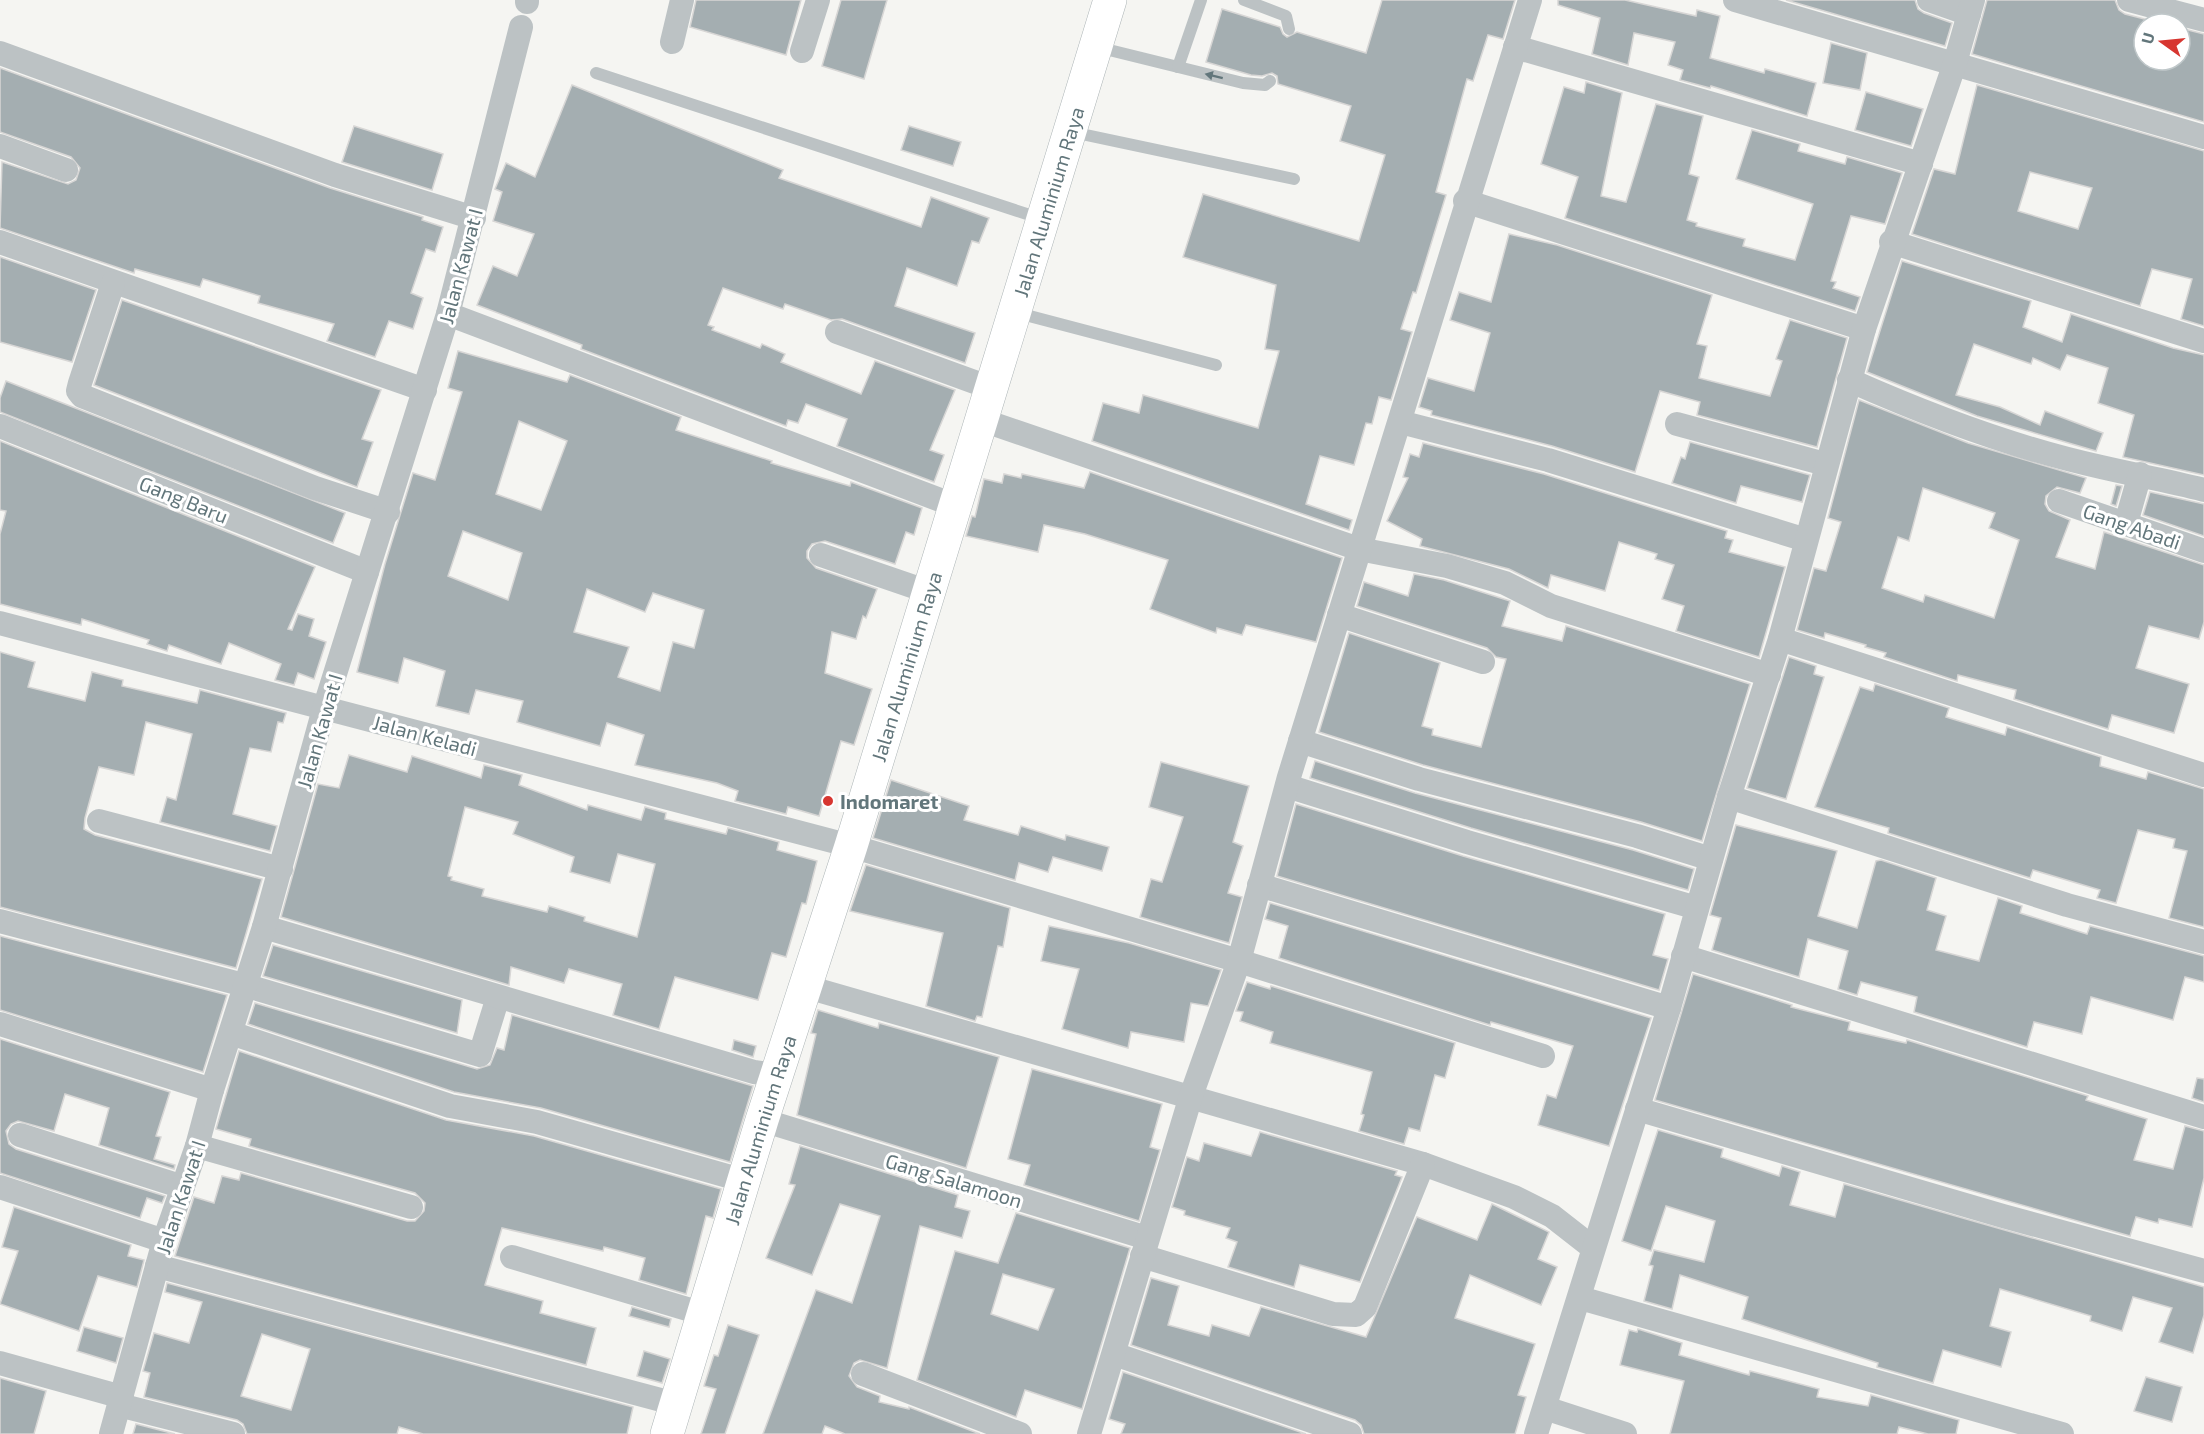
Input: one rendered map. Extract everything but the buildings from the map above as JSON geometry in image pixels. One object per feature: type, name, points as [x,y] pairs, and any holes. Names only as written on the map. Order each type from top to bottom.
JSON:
[{"type":"main road","name":"Jalan Aluminium Raya","points":[[671,1419],[762,1120],[851,846],[1110,0]]},
{"type":"street","points":[[672,42],[682,0]]},
{"type":"street","points":[[801,51],[818,0]]},
{"type":"street","points":[[1089,1434],[1191,1096],[1239,961],[1300,741],[1400,422],[1465,201],[1530,0]]},
{"type":"street","points":[[1735,0],[2204,137]]},
{"type":"street","points":[[1536,1434],[1669,1008],[1729,797],[1780,639],[1864,329],[1955,63],[1971,7],[1929,0]]},
{"type":"street","points":[[2129,0],[2204,20]]},
{"type":"street","name":"Jalan Kawat I","points":[[111,1434],[164,1241],[197,1146],[244,985],[264,927],[324,709],[388,512],[448,314],[521,27]]},
{"type":"street","points":[[1515,47],[1921,164]]},
{"type":"street","points":[[0,53],[335,175],[474,218]]},
{"type":"street","points":[[0,146],[66,170]]},
{"type":"street","points":[[1465,201],[1864,329]]},
{"type":"street","points":[[0,243],[424,390]]},
{"type":"street","points":[[1892,243],[2204,341]]},
{"type":"street","points":[[113,283],[80,383],[78,391],[82,396],[315,488],[388,512]]},
{"type":"street","points":[[448,314],[956,506]]},
{"type":"street","points":[[837,333],[991,388]]},
{"type":"street","points":[[1849,380],[1913,409],[1976,431],[2100,467],[2140,474],[2204,490]]},
{"type":"street","points":[[982,420],[1359,549],[1447,566],[1505,583],[1551,606],[1769,675]]},
{"type":"street","points":[[1400,422],[1548,460],[1806,540]]},
{"type":"street","points":[[1677,424],[1826,464]]},
{"type":"street","name":"Gang Baru","points":[[0,426],[367,572]]},
{"type":"street","points":[[2126,523],[2140,474]]},
{"type":"street","name":"Gang Abadi","points":[[2059,501],[2204,551]]},
{"type":"street","points":[[821,555],[929,592]]},
{"type":"street","points":[[1339,615],[1483,662]]},
{"type":"street","name":"Jalan Keladi","points":[[0,623],[851,846],[1239,961],[1543,1056]]},
{"type":"street","points":[[1780,639],[2204,775]]},
{"type":"street","points":[[1300,741],[1419,779],[1637,836],[1711,859]]},
{"type":"street","points":[[1287,786],[1467,842],[1696,908]]},
{"type":"street","points":[[1729,797],[2067,905],[2204,942]]},
{"type":"street","points":[[99,821],[280,869]]},
{"type":"street","points":[[1259,885],[1669,1008]]},
{"type":"street","points":[[0,921],[244,985],[480,1055],[498,997]]},
{"type":"street","points":[[264,927],[754,1072],[778,1076]]},
{"type":"street","points":[[1683,956],[2204,1117]]},
{"type":"street","points":[[807,987],[1423,1164],[1523,1202],[1552,1216],[1593,1248]]},
{"type":"street","points":[[0,1024],[212,1090]]},
{"type":"street","points":[[231,1033],[450,1106],[537,1122],[745,1181]]},
{"type":"street","points":[[1636,1109],[2003,1216],[2204,1271]]},
{"type":"street","name":"Gang Salamoon","points":[[762,1120],[1145,1247],[1333,1314],[1356,1315],[1365,1307],[1423,1164]]},
{"type":"street","points":[[20,1135],[183,1187]]},
{"type":"street","points":[[197,1146],[411,1207]]},
{"type":"street","points":[[0,1187],[164,1241]]},
{"type":"street","points":[[512,1257],[704,1314]]},
{"type":"street","points":[[158,1266],[671,1419]]},
{"type":"street","points":[[1580,1298],[2062,1434]]},
{"type":"street","points":[[1114,1354],[1350,1434]]},
{"type":"street","points":[[0,1363],[233,1434]]},
{"type":"street","points":[[863,1374],[1020,1434]]},
{"type":"street","points":[[1545,1408],[1625,1434]]},
{"type":"lane","points":[[1178,67],[1201,0]]},
{"type":"lane","points":[[1244,0],[1286,16],[1289,29]]},
{"type":"lane","points":[[1096,47],[1243,83],[1264,85],[1270,81]]},
{"type":"lane","points":[[596,73],[1043,220]]},
{"type":"lane","points":[[1068,132],[1294,179]]},
{"type":"lane","points":[[1013,312],[1216,365]]},
{"type":"place","name":"Indomaret","points":[[828,801]]}]
